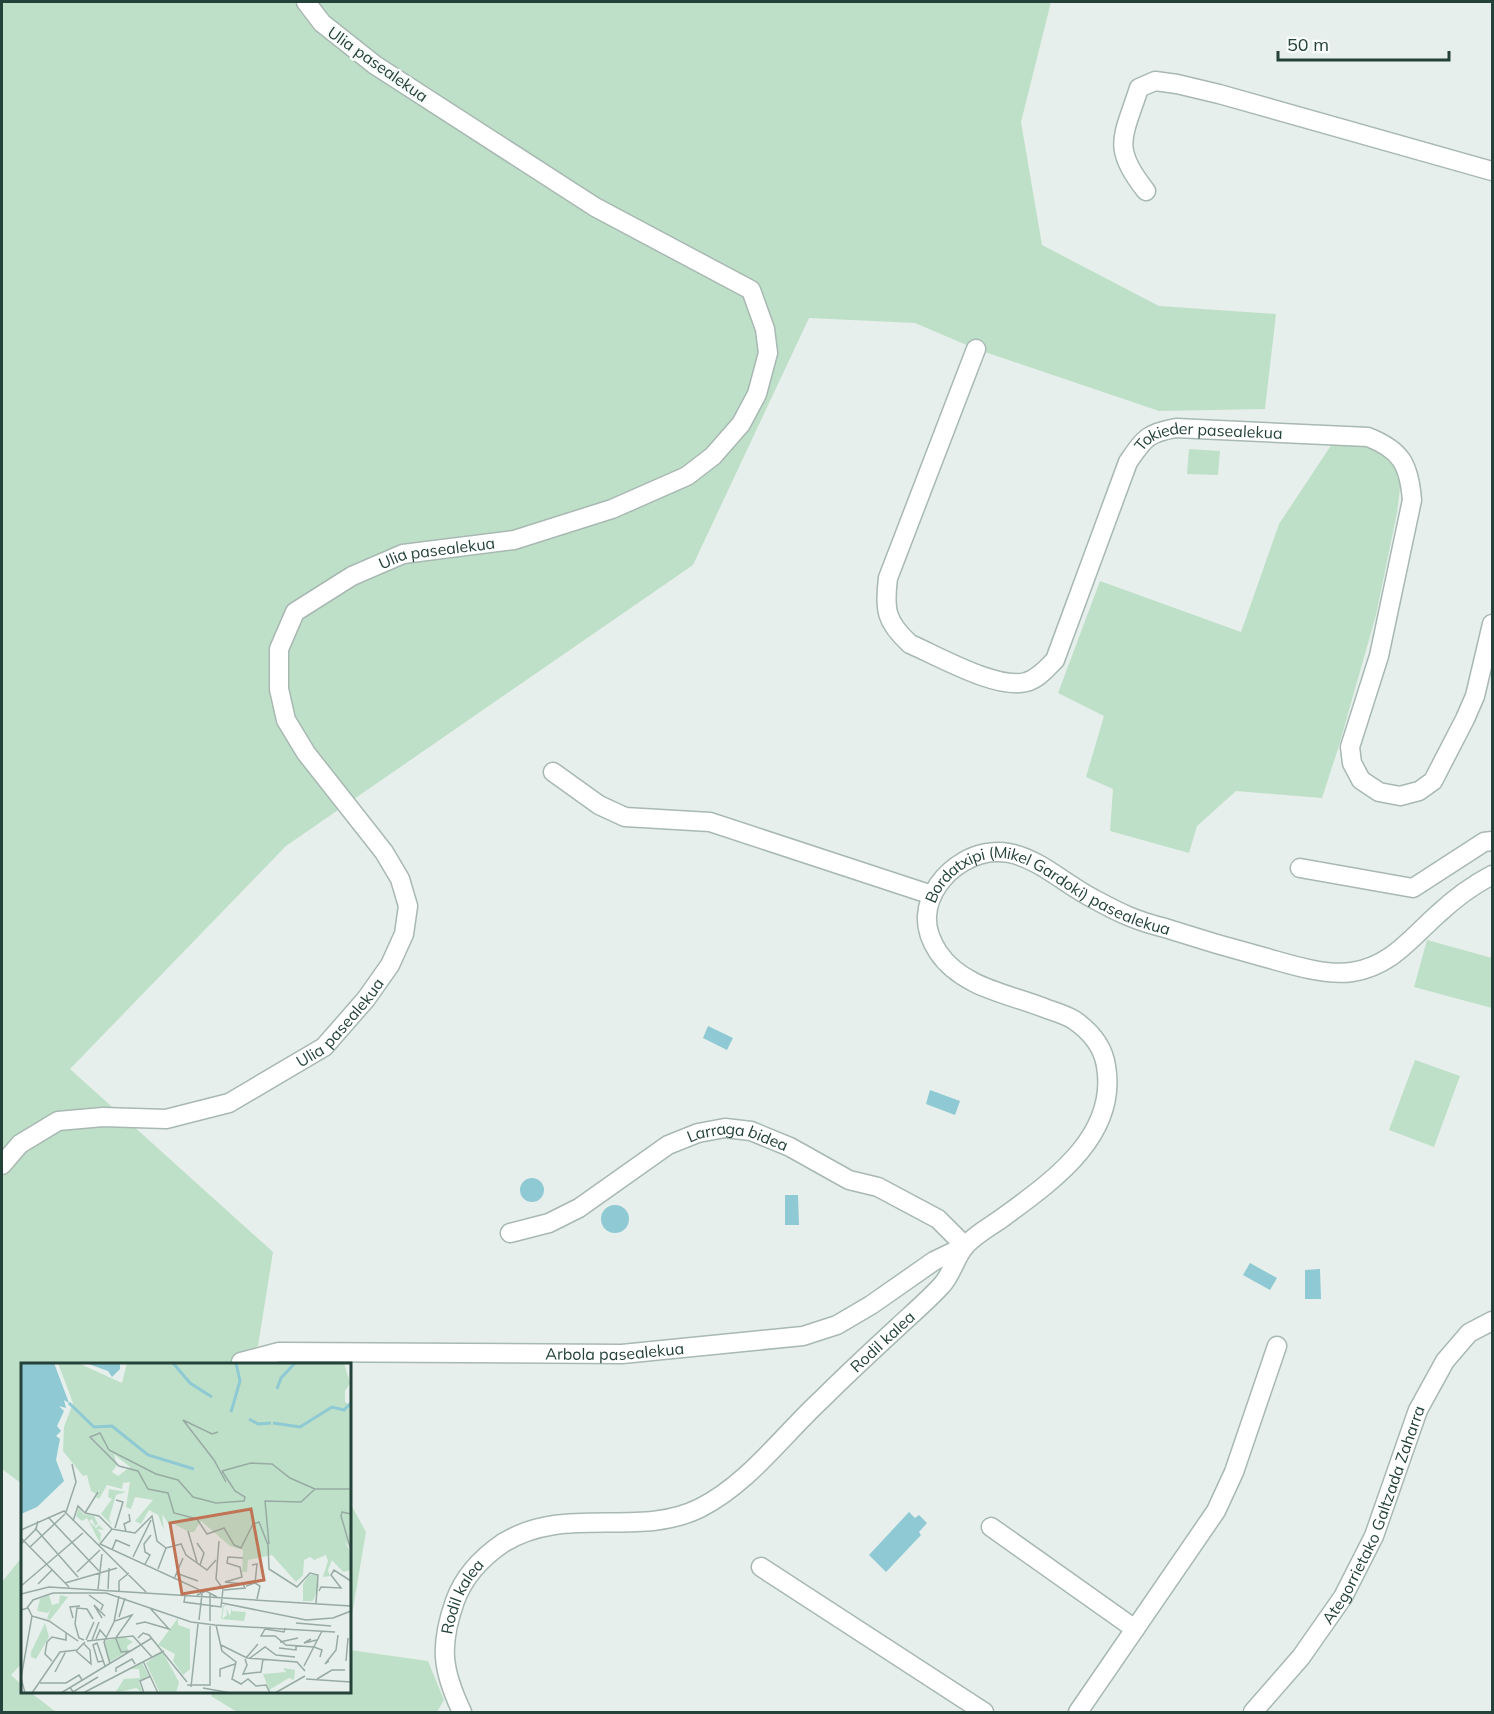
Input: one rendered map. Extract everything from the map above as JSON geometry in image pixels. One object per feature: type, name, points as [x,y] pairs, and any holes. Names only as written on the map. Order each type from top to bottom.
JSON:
[{"type":"street","name":"Ulia pasealekua","points":[[2,1164],[20,1144],[58,1120],[103,1117],[166,1119],[229,1103],[324,1047],[366,999],[390,965],[404,934],[408,906],[400,879],[384,852],[306,753],[286,720],[279,689],[279,649],[295,612],[352,576],[403,554],[514,540],[612,509],[687,476],[713,456],[741,424],[757,394],[768,353],[765,328],[751,290],[595,207],[375,65],[322,23],[306,2]]},
{"type":"street","points":[[1146,191],[1131,171],[1123,154],[1123,139],[1139,88],[1155,81],[1219,94],[1492,171]]},
{"type":"street","name":"Tokieder pasealekua","points":[[976,349],[888,578],[885,602],[890,619],[900,635],[910,644],[992,680],[1012,684],[1028,682],[1044,672],[1055,660],[1128,462],[1143,440],[1158,431],[1176,428],[1368,437],[1386,444],[1396,453],[1405,467],[1410,481],[1412,500],[1379,656],[1350,747],[1352,763],[1361,780],[1379,792],[1400,796],[1419,791],[1433,781],[1475,696],[1492,624]]},
{"type":"street","name":"Bordatxipi (Mikel Gardoki) pasealekua","points":[[553,772],[599,805],[626,817],[710,822],[932,895],[953,868],[968,858],[984,853],[1010,853],[1038,864],[1081,892],[1130,918],[1302,968],[1345,974],[1376,967],[1403,947],[1453,900],[1492,875]]},
{"type":"street","points":[[1300,868],[1413,888],[1484,842],[1492,841]]},
{"type":"street","name":"Rodil kalea","points":[[462,1713],[449,1686],[444,1644],[458,1592],[477,1563],[517,1535],[542,1526],[667,1519],[683,1515],[712,1502],[745,1476],[847,1374],[946,1283],[965,1246],[1032,1197],[1069,1164],[1094,1135],[1102,1119],[1108,1092],[1106,1063],[1098,1041],[1072,1019],[986,987],[962,976],[945,962],[934,946],[927,927],[927,908],[932,895]]},
{"type":"street","name":"Larraga bidea","points":[[510,1233],[549,1222],[579,1208],[668,1145],[698,1133],[725,1128],[751,1131],[790,1147],[849,1180],[878,1187],[938,1219],[965,1246]]},
{"type":"street","name":"Arbola pasealekua","points":[[241,1362],[279,1352],[622,1354],[803,1336],[837,1325],[871,1305],[934,1261],[965,1246]]},
{"type":"street","name":"Ategorrietako Galtzada Zaharra","points":[[1253,1713],[1301,1657],[1343,1597],[1374,1536],[1418,1410],[1445,1361],[1469,1333],[1492,1321]]},
{"type":"street","points":[[1078,1713],[1216,1511],[1234,1472],[1277,1346]]},
{"type":"street","points":[[991,1527],[1135,1629]]},
{"type":"street","points":[[761,1567],[984,1713]]},
{"type":"green space","points":[[2,2],[1051,2],[1021,122],[1042,245],[1159,306],[1276,314],[1265,409],[1159,411],[976,349],[915,323],[809,318],[693,565],[286,846],[70,1069],[273,1252],[258,1346],[230,1363],[21,1363],[21,1483],[2,1469]]},
{"type":"green space","points":[[1332,444],[1368,444],[1391,457],[1401,480],[1397,513],[1376,615],[1322,798],[1236,791],[1197,826],[1189,853],[1110,831],[1113,789],[1086,777],[1104,716],[1058,693],[1100,581],[1241,632],[1279,524]]},
{"type":"green space","points":[[1189,449],[1220,451],[1218,475],[1187,474]]},
{"type":"green space","points":[[1427,940],[1492,958],[1492,1008],[1414,987]]},
{"type":"green space","points":[[1415,1060],[1460,1076],[1434,1147],[1389,1130]]},
{"type":"green space","points":[[351,1505],[366,1532],[351,1620]]},
{"type":"green space","points":[[21,1558],[21,1664],[11,1675],[21,1684],[21,1693],[31,1693],[56,1712],[2,1712],[2,1582]]},
{"type":"green space","points":[[351,1650],[428,1661],[444,1700],[437,1712],[237,1712],[211,1696],[213,1693],[351,1693]]},
{"type":"water","points":[[708,1026],[733,1038],[727,1050],[703,1038]]},
{"type":"water","points":[[930,1090],[960,1101],[955,1115],[926,1104]]},
{"type":"water","points":[[532,1178],[541,1181],[544,1190],[541,1199],[532,1202],[523,1199],[520,1190],[523,1181]]},
{"type":"water","points":[[785,1195],[798,1195],[799,1225],[785,1225]]},
{"type":"water","points":[[615,1205],[625,1209],[629,1219],[625,1229],[615,1233],[605,1229],[601,1219],[605,1209]]},
{"type":"water","points":[[1250,1263],[1277,1278],[1270,1290],[1243,1275]]},
{"type":"water","points":[[1320,1269],[1321,1299],[1305,1299],[1305,1270]]},
{"type":"water","points":[[909,1512],[915,1518],[919,1515],[927,1523],[919,1532],[921,1535],[886,1572],[869,1555]]}]
